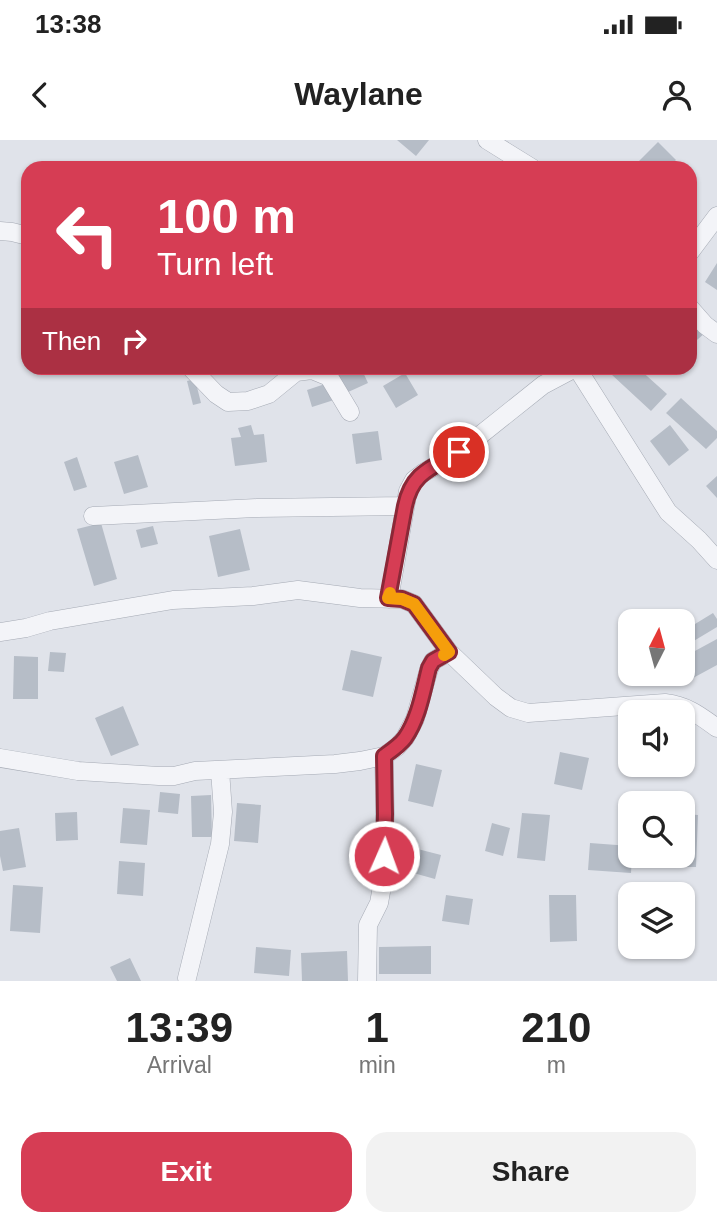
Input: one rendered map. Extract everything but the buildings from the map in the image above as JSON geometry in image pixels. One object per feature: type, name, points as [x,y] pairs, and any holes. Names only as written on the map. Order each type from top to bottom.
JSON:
[{"type":"street","points":[[487,140],[521,161]]},
{"type":"street","points":[[697,243],[717,216]]},
{"type":"street","points":[[0,231],[21,234]]},
{"type":"street","points":[[697,316],[717,334]]},
{"type":"street","points":[[198,375],[228,402],[248,401],[269,394],[292,375]]},
{"type":"street","points":[[324,375],[329,377],[349,412]]},
{"type":"street","points":[[388,598],[408,491],[415,480],[459,452],[543,385],[562,375]]},
{"type":"street","points":[[580,375],[668,512],[717,560]]},
{"type":"street","points":[[93,516],[257,508],[405,506]]},
{"type":"street","points":[[0,632],[173,600],[253,596],[298,590],[360,598],[402,599],[414,604],[449,652],[511,708],[528,713],[677,704],[690,708],[717,728]]},
{"type":"street","points":[[0,758],[78,771],[159,776],[220,769],[335,764],[384,756],[405,738],[415,719],[433,661],[449,652]]},
{"type":"street","points":[[367,981],[368,925],[379,903],[381,892],[385,814],[384,756]]},
{"type":"street","points":[[187,978],[220,844],[223,812],[220,769]]},
{"type":"slow traffic","points":[[390,593],[388,598],[409,600],[414,604],[449,652],[444,655]]},
{"type":"route","points":[[384,856],[384,756],[405,738],[415,719],[433,661],[449,652],[414,604],[409,600],[388,598],[405,506],[408,491],[415,480],[459,452]]}]
